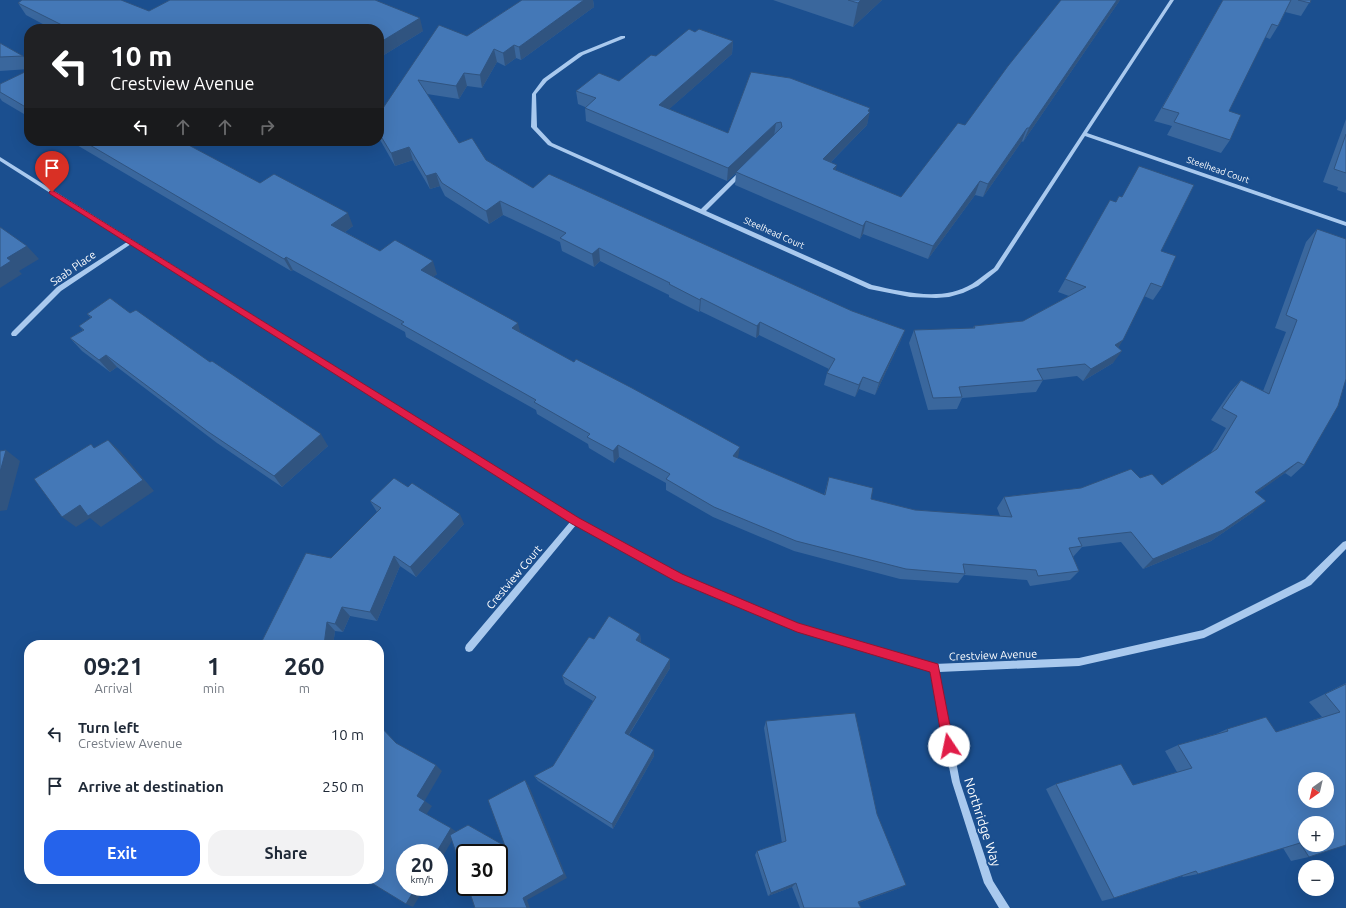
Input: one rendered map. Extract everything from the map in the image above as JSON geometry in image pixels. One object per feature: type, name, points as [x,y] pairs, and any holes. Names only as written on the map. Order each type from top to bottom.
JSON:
[{"type":"street","name":"Steelhead Court","points":[[623,37],[580,54],[545,80],[534,94],[534,127],[550,144],[871,286],[908,295],[944,296],[973,286],[996,269],[1172,0]]},
{"type":"street","name":"Steelhead Court","points":[[1084,134],[1346,224]]},
{"type":"street","name":"Crestview Avenue","points":[[0,159],[575,521],[679,578],[797,627],[934,668],[1079,662],[1204,634],[1308,582],[1346,544]]},
{"type":"street","points":[[703,211],[745,169]]},
{"type":"street","name":"Saab Place","points":[[14,334],[58,289],[131,242]]},
{"type":"street","name":"Crestview Court","points":[[469,648],[575,521]]},
{"type":"street","name":"Northridge Way","points":[[934,668],[956,782],[989,883],[1005,908]]},
{"type":"building","points":[[22,0],[121,0],[149,11],[170,0],[375,0],[420,18],[384,40],[384,24],[60,24],[18,3]]},
{"type":"building","points":[[522,0],[584,0],[519,47],[514,45],[503,53],[494,49],[480,75],[464,73],[456,86],[418,80],[459,143],[472,138],[486,160],[533,188],[549,174],[852,311],[905,330],[879,383],[863,377],[859,385],[827,373],[835,359],[760,322],[757,326],[701,298],[700,300],[669,284],[670,283],[599,248],[592,254],[560,238],[566,233],[500,201],[486,211],[442,183],[436,173],[426,176],[409,147],[391,153],[384,141],[384,107],[439,25],[467,36]]},
{"type":"building","points":[[848,0],[861,0],[858,3]]},
{"type":"building","points":[[1061,0],[1117,0],[1029,128],[1027,128],[988,184],[980,181],[933,246],[866,221],[863,226],[736,172],[782,127],[781,122],[776,123],[728,168],[585,108],[596,98],[576,91],[599,73],[619,81],[651,55],[656,56],[689,29],[695,32],[699,29],[733,41],[659,105],[728,133],[751,72],[790,78],[870,108],[868,111],[870,112],[823,159],[837,165],[833,169],[901,197],[958,123],[965,125],[1008,66]]},
{"type":"building","points":[[1223,0],[1291,0],[1278,26],[1272,24],[1229,111],[1241,115],[1230,140],[1174,122],[1179,113],[1162,108]]},
{"type":"building","points":[[1298,0],[1311,0],[1310,3]]},
{"type":"building","points":[[0,43],[23,56],[0,57]]},
{"type":"building","points":[[24,72],[24,106],[0,92],[0,84]]},
{"type":"building","points":[[1346,134],[1346,173],[1334,169]]},
{"type":"building","points":[[92,146],[190,146],[260,183],[274,174],[348,213],[331,225],[380,251],[395,240],[433,261],[421,270],[518,323],[512,328],[574,362],[576,359],[632,388],[740,447],[733,456],[825,495],[829,477],[873,488],[871,499],[915,510],[1012,517],[1004,497],[1081,488],[1131,469],[1140,478],[1152,474],[1162,485],[1217,449],[1237,416],[1222,408],[1241,380],[1269,394],[1297,320],[1286,315],[1317,229],[1346,239],[1346,379],[1338,406],[1304,465],[1298,462],[1255,492],[1266,501],[1223,530],[1153,559],[1131,532],[1078,538],[1082,546],[1069,548],[1079,571],[1038,576],[1036,570],[963,564],[965,574],[906,569],[796,541],[714,507],[666,479],[670,474],[618,445],[613,451],[587,437],[590,434],[534,402],[536,400],[401,324],[404,322],[286,257],[284,259]]},
{"type":"building","points":[[1139,166],[1194,185],[1161,251],[1176,256],[1162,287],[1151,283],[1123,340],[1115,345],[1122,351],[1091,369],[1085,364],[1037,369],[1043,380],[959,387],[962,397],[933,398],[914,330],[975,328],[974,326],[1023,321],[1086,287],[1065,279],[1110,200],[1116,202],[1119,196],[1122,197]]},
{"type":"building","points":[[0,227],[27,246],[7,258],[11,261],[0,268]]},
{"type":"building","points":[[110,298],[130,313],[136,310],[210,362],[212,361],[321,434],[274,476],[207,431],[106,355],[99,360],[70,338],[84,330],[79,326],[92,317],[87,314]]},
{"type":"building","points":[[108,440],[143,480],[88,516],[80,505],[62,517],[34,479],[91,444],[94,448]]},
{"type":"building","points":[[6,450],[0,472],[0,451]]},
{"type":"building","points":[[394,478],[408,487],[412,483],[460,514],[410,567],[394,556],[370,612],[342,607],[335,624],[327,622],[325,640],[262,640],[306,553],[331,558],[381,508],[370,501]]},
{"type":"building","points":[[609,616],[640,634],[636,640],[670,659],[625,733],[654,750],[612,824],[534,776],[553,766],[596,697],[562,676],[589,637],[594,639]]},
{"type":"building","points":[[1346,684],[1346,845],[1334,849],[1334,816],[1298,816],[1298,844],[1198,874],[1196,871],[1114,898],[1056,784],[1121,764],[1133,785],[1192,768],[1178,745],[1228,731],[1227,729],[1266,717],[1276,732],[1340,712],[1325,694]]},
{"type":"building","points":[[855,713],[877,814],[906,885],[858,902],[861,908],[804,908],[796,883],[771,893],[757,851],[786,841],[766,721]]},
{"type":"building","points":[[384,730],[396,743],[436,765],[417,796],[425,801],[419,810],[451,828],[441,844],[396,844],[396,896],[411,896],[406,904],[373,884],[384,884]]},
{"type":"building","points":[[525,780],[564,874],[523,898],[527,908],[475,908],[471,896],[508,896],[508,844],[504,844],[488,800]]},
{"type":"building","points":[[468,825],[501,844],[456,844],[456,853],[450,835]]},
{"type":"building","points":[[1306,852],[1324,852],[1309,857]]},
{"type":"route","points":[[52,192],[575,521],[679,578],[797,627],[934,668],[949,746]]}]
